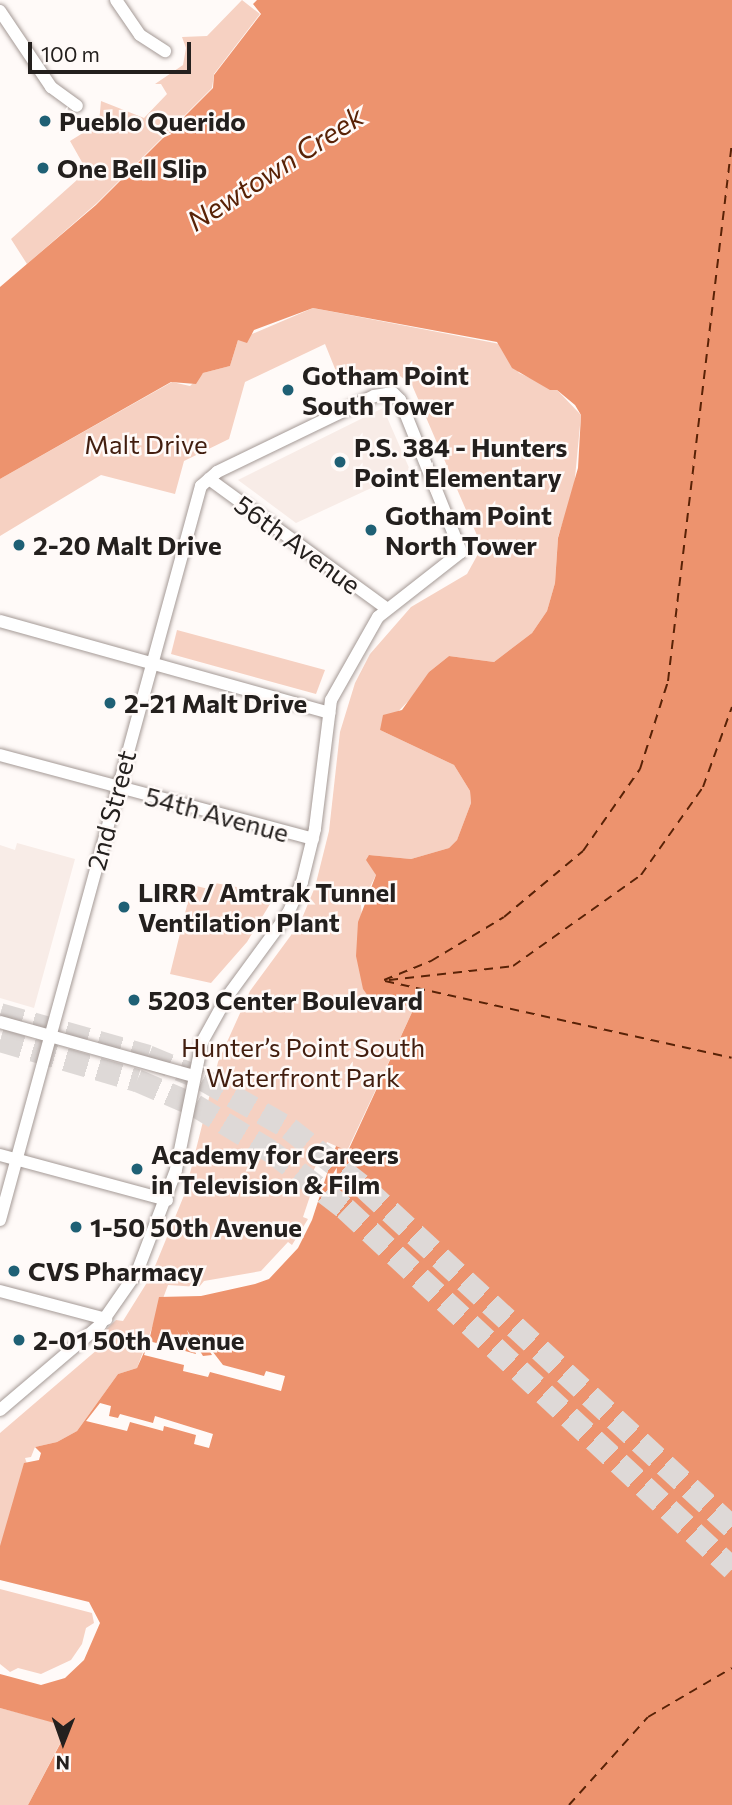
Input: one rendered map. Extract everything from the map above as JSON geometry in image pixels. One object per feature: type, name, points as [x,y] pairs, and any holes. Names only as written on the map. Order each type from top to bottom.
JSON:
[{"type":"street","points":[[116,0],[140,35],[164,51]]},
{"type":"street","points":[[0,11],[51,87],[77,106]]},
{"type":"street","points":[[0,1410],[106,1320],[137,1272],[167,1200],[199,1050],[216,1015],[292,906],[313,839],[329,713],[346,667],[387,609],[461,552],[421,449],[393,393],[374,396],[209,479]]},
{"type":"street","name":"56th Avenue","points":[[209,479],[387,609]]},
{"type":"street","name":"2nd Street","points":[[0,1220],[200,488],[209,479]]},
{"type":"street","points":[[0,621],[329,713]]},
{"type":"street","name":"54th Avenue","points":[[0,755],[313,839]]},
{"type":"street","points":[[2,1023],[194,1076]]},
{"type":"street","points":[[0,1155],[167,1200]]},
{"type":"street","points":[[0,1292],[106,1320]]},
{"type":"shaded area","name":"P.S. 384 - Hunters Point Elementary","points":[[383,408],[410,470],[296,523],[238,480]]},
{"type":"shaded area","points":[[17,843],[75,859],[34,1008],[0,998],[0,845],[15,850]]},
{"type":"green space","points":[[242,0],[260,14],[214,74],[212,88],[97,203],[27,264],[11,239],[87,171],[70,141],[99,123],[101,101],[144,118],[167,94],[161,84],[155,84],[183,65],[186,48],[182,37],[207,36]]},
{"type":"green space","name":"Hunter’s Point South Waterfront Park","points":[[313,308],[500,344],[519,373],[557,390],[581,415],[574,488],[558,537],[555,583],[547,611],[532,633],[494,662],[449,656],[429,672],[422,687],[380,730],[454,765],[470,791],[471,803],[457,840],[449,848],[411,859],[369,855],[376,875],[361,905],[368,996],[414,1008],[347,1151],[327,1142],[303,1193],[310,1196],[303,1217],[308,1219],[292,1245],[288,1242],[261,1271],[204,1281],[199,1287],[168,1285],[137,1368],[118,1374],[77,1431],[57,1442],[35,1447],[31,1457],[25,1458],[62,1562],[0,1546],[0,1433],[98,1349],[92,1343],[116,1320],[123,1321],[151,1276],[185,1193],[218,1062],[250,991],[300,923],[315,887],[329,831],[340,732],[355,683],[370,654],[411,607],[467,574],[478,554],[479,540],[412,385],[400,376],[384,374],[342,386],[325,344],[245,382],[229,439],[184,461],[175,494],[101,475],[0,536],[0,479],[172,382],[190,386],[203,373],[230,366],[238,340]]},
{"type":"green space","points":[[177,630],[325,670],[316,694],[171,654]]},
{"type":"green space","points":[[215,883],[276,894],[247,942],[211,983],[170,974],[192,885],[213,890]]},
{"type":"green space","points":[[0,1589],[92,1613],[94,1623],[86,1628],[82,1644],[71,1660],[41,1674],[18,1668],[10,1672],[0,1664]]},
{"type":"green space","points":[[0,1708],[69,1726],[28,1805],[0,1805]]},
{"type":"water","name":"Newtown Creek","points":[[257,0],[732,0],[732,1805],[28,1805],[69,1727],[0,1708],[0,1674],[41,1685],[65,1678],[84,1660],[100,1623],[89,1602],[0,1580],[0,1546],[24,1463],[39,1460],[41,1453],[35,1447],[57,1442],[77,1431],[118,1374],[137,1368],[149,1341],[159,1297],[201,1296],[255,1284],[269,1279],[298,1248],[312,1220],[336,1146],[348,1151],[414,1008],[368,996],[363,989],[356,956],[358,922],[376,875],[366,860],[369,855],[411,859],[449,848],[457,840],[471,803],[470,791],[454,765],[380,730],[383,715],[402,710],[429,672],[449,656],[494,662],[532,633],[547,611],[555,583],[558,538],[578,468],[581,415],[575,405],[557,390],[550,390],[512,368],[497,342],[313,308],[254,330],[247,343],[238,340],[230,366],[203,373],[196,384],[171,382],[0,479],[0,287],[96,205],[213,88],[214,75],[261,14],[253,4]]},
{"type":"pier","points":[[187,1330],[203,1356],[212,1355],[199,1334],[223,1365],[264,1376],[266,1371],[285,1376],[281,1391],[210,1372],[208,1377],[183,1371],[184,1365],[144,1355],[149,1341],[196,1354]]},
{"type":"pier","points":[[100,1403],[111,1406],[109,1416],[118,1418],[120,1414],[153,1423],[155,1416],[213,1434],[209,1448],[194,1444],[196,1435],[164,1426],[163,1431],[130,1422],[127,1431],[86,1421]]},
{"type":"ferry route","points":[[384,980],[431,961],[504,917],[583,851],[640,769],[668,681],[732,142]]},
{"type":"ferry route","points":[[389,980],[513,966],[641,875],[703,787],[732,707]]},
{"type":"ferry route","points":[[385,981],[732,1058]]},
{"type":"ferry route","points":[[569,1805],[648,1717],[732,1668]]},
{"type":"tunnel","points":[[0,1014],[148,1056],[203,1079],[289,1128],[365,1188],[732,1527]]},
{"type":"tunnel","points":[[0,1040],[137,1080],[195,1105],[271,1151],[345,1208],[732,1568]]},
{"type":"place","name":"Pueblo Querido","points":[[45,121]]},
{"type":"place","name":"One Bell Slip","points":[[43,168]]},
{"type":"place","name":"Gotham Point South Tower","points":[[288,390]]},
{"type":"place","name":"P.S. 384 - Hunters Point Elementary","points":[[340,462]]},
{"type":"place","name":"Gotham Point North Tower","points":[[371,530]]},
{"type":"place","name":"2-20 Malt Drive","points":[[19,545]]},
{"type":"place","name":"2-21 Malt Drive","points":[[110,703]]},
{"type":"place","name":"LIRR / Amtrak Tunnel Ventilation Plant","points":[[124,907]]},
{"type":"place","name":"5203 Center Boulevard","points":[[134,1000]]},
{"type":"place","name":"Academy for Careers in Television & Film","points":[[137,1169]]},
{"type":"place","name":"1-50 50th Avenue","points":[[76,1227]]},
{"type":"place","name":"CVS Pharmacy","points":[[14,1271]]},
{"type":"place","name":"2-01 50th Avenue","points":[[19,1340]]},
{"type":"park label","name":"Malt Drive","points":[[146,444]]}]
